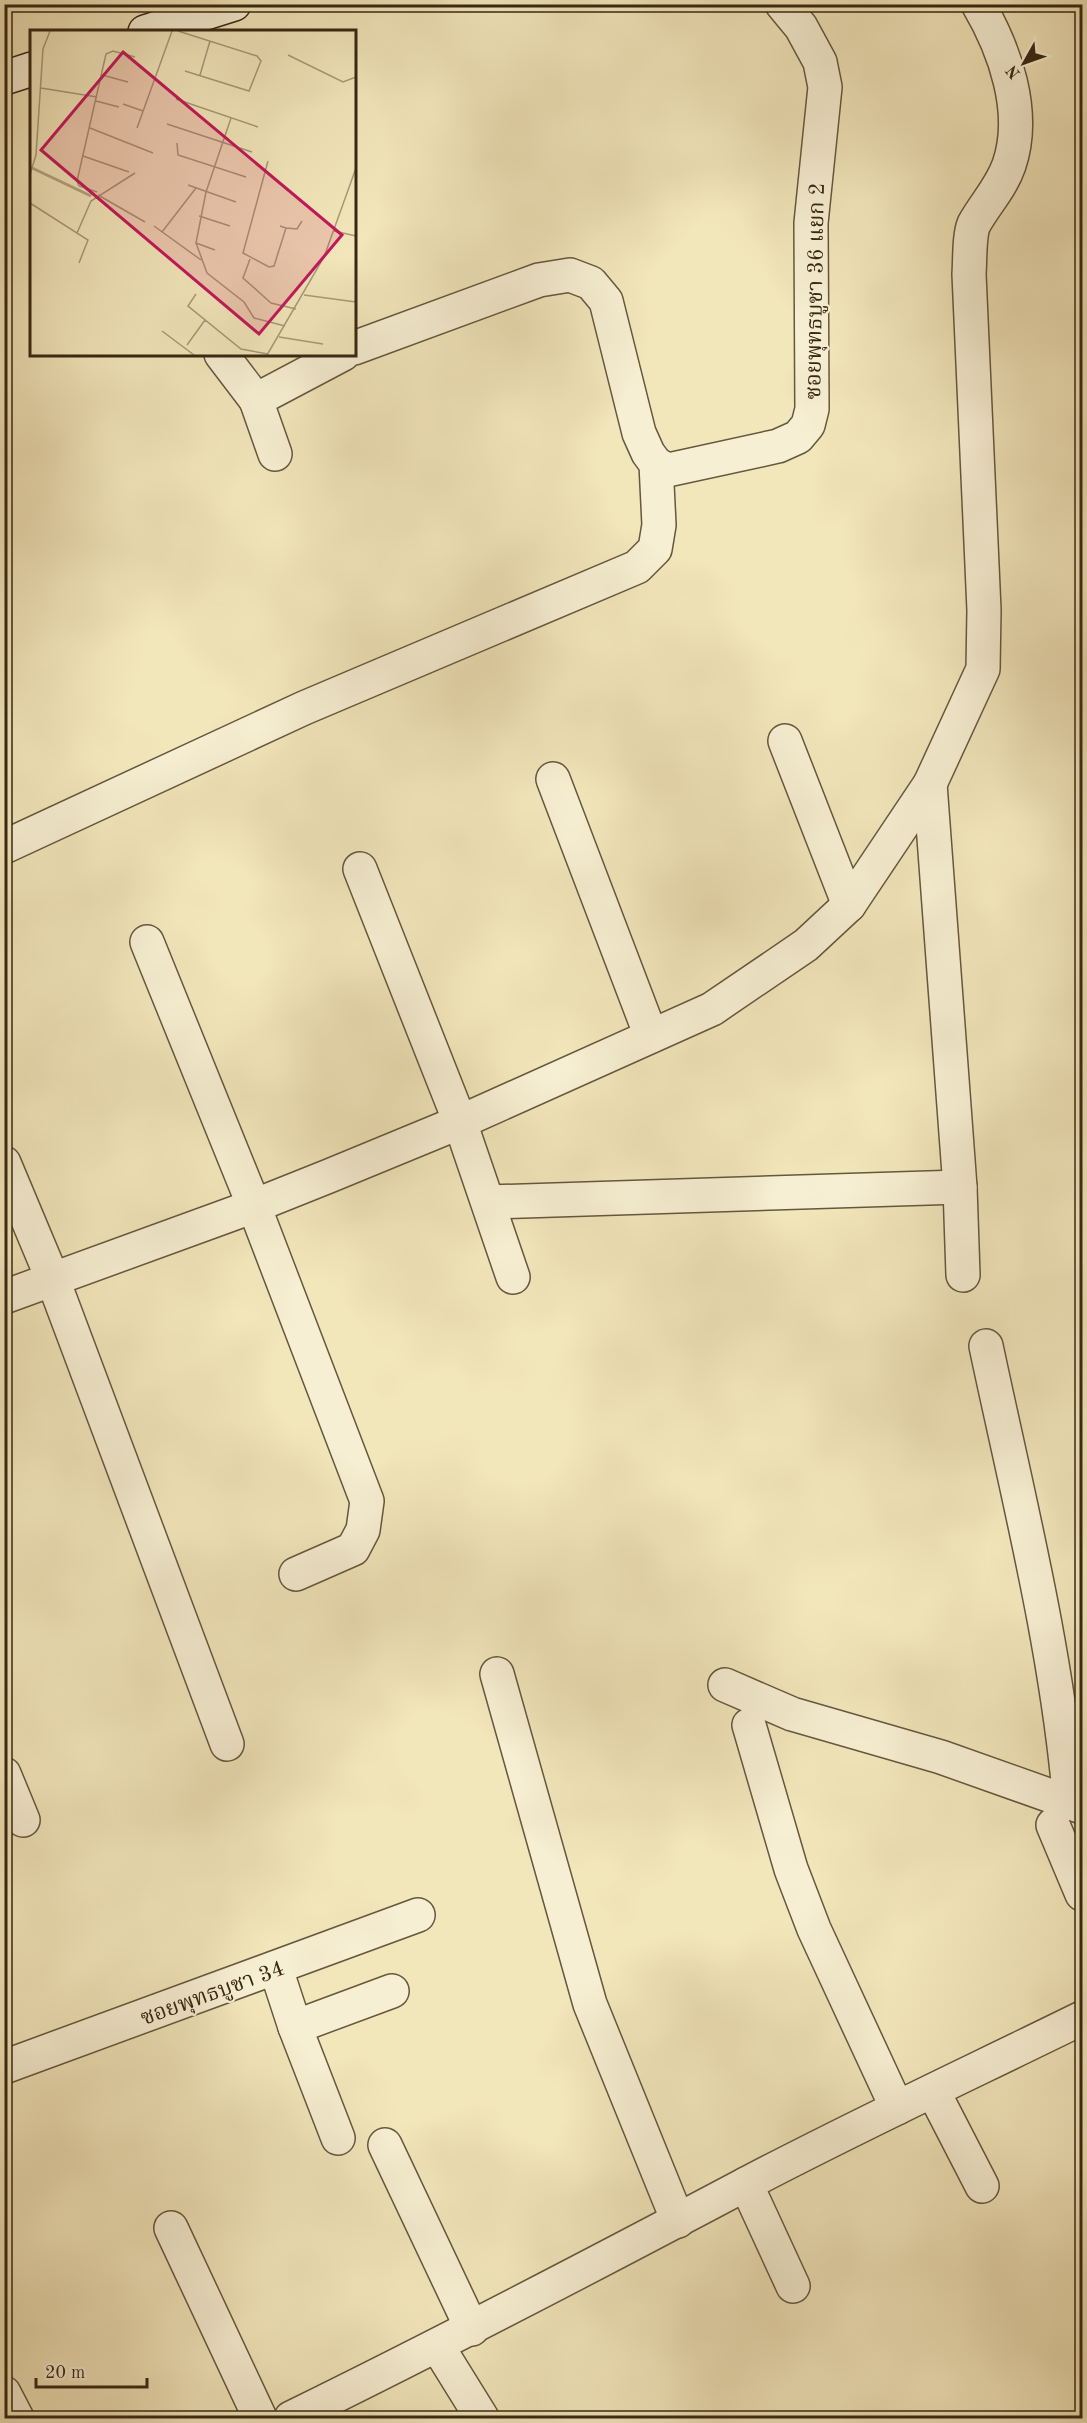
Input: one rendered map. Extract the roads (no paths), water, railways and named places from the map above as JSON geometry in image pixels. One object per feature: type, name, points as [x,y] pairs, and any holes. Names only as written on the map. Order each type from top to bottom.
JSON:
[{"type":"street","points":[[151,30],[234,4]]},
{"type":"street","name":"ซอยพุทธบูชา 36 แยก 2","points":[[656,464],[668,470],[778,446],[798,437],[808,425],[812,410],[811,223],[825,87],[820,62],[801,27],[782,4]]},
{"type":"street","points":[[4,1297],[254,1206],[460,1122],[712,1009],[806,945],[849,905],[930,784],[983,669],[984,610],[969,274],[973,226],[995,195],[1009,165],[1016,122],[1009,80],[994,32],[978,4]]},
{"type":"street","points":[[4,847],[304,708],[637,567],[655,549],[659,525],[656,464],[639,433],[606,301],[591,283],[570,274],[539,280],[356,347]]},
{"type":"street","points":[[222,356],[256,400],[275,454]]},
{"type":"street","points":[[256,400],[339,356]]},
{"type":"street","points":[[785,741],[849,905]]},
{"type":"street","points":[[553,779],[651,1036]]},
{"type":"street","points":[[930,784],[960,1186],[963,1275]]},
{"type":"street","points":[[360,868],[460,1122],[513,1277]]},
{"type":"street","points":[[147,942],[254,1206],[367,1501],[363,1530],[353,1549],[296,1574]]},
{"type":"street","points":[[4,1163],[53,1280],[227,1744]]},
{"type":"street","points":[[489,1202],[960,1186]]},
{"type":"street","points":[[986,1347],[1045,1627],[1066,1757],[1069,1812],[1083,1894]]},
{"type":"street","points":[[497,1674],[590,2004],[678,2221]]},
{"type":"street","points":[[725,1685],[792,1714],[941,1757],[1069,1812]]},
{"type":"street","points":[[748,1725],[790,1869],[897,2108]]},
{"type":"street","points":[[4,1774],[22,1820]]},
{"type":"street","name":"ซอยพุทธบูชา 34","points":[[4,2067],[418,1915]]},
{"type":"street","points":[[276,1969],[295,2028],[338,2138]]},
{"type":"street","points":[[295,2028],[392,1991]]},
{"type":"street","points":[[291,2418],[438,2347],[746,2184],[1083,2018]]},
{"type":"street","points":[[933,2091],[982,2186]]},
{"type":"street","points":[[385,2145],[472,2329]]},
{"type":"street","points":[[746,2184],[793,2286]]},
{"type":"street","points":[[171,2228],[260,2418]]},
{"type":"street","points":[[438,2347],[482,2418]]},
{"type":"street","points":[[4,2393],[17,2418]]}]
